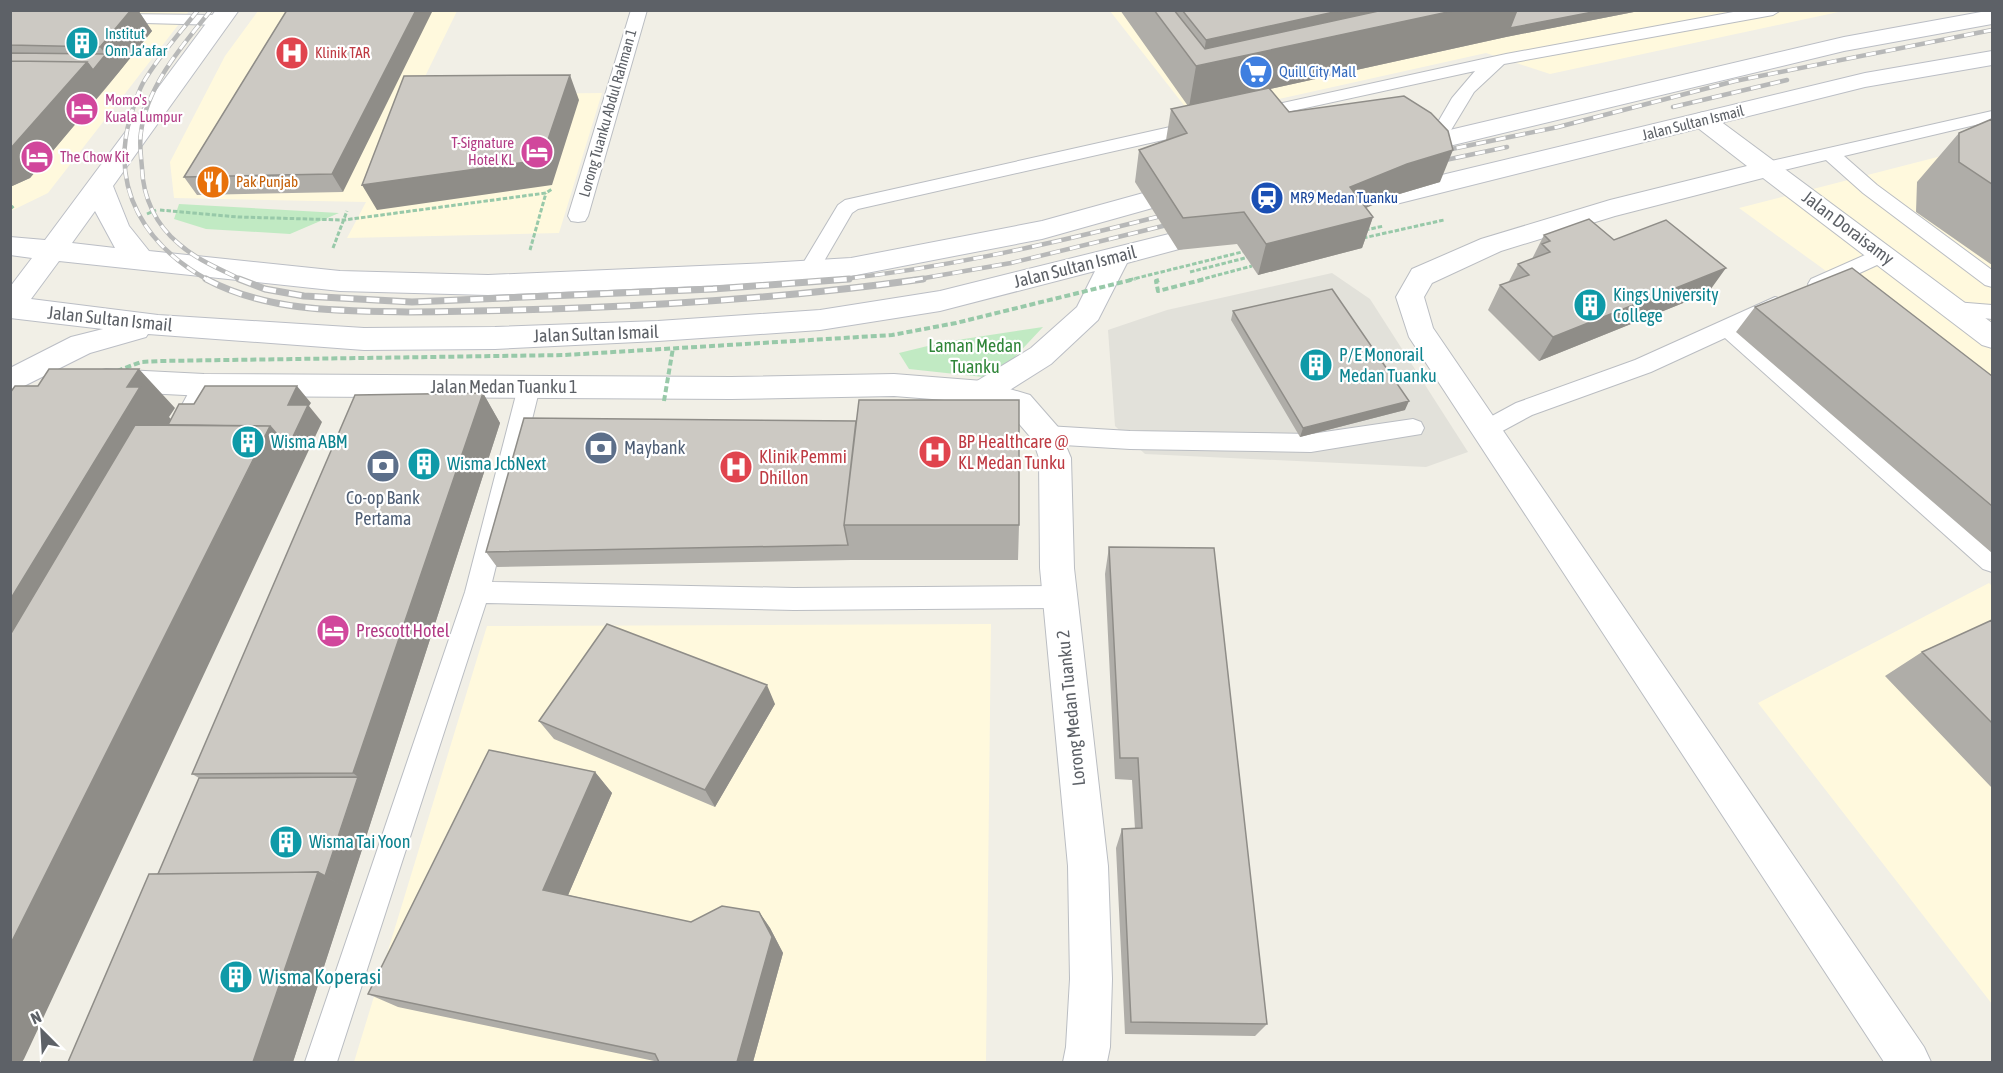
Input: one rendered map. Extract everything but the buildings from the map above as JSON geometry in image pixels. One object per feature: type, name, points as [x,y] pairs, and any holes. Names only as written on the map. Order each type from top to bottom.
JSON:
[{"type":"main road","points":[[11,308],[224,15]]},
{"type":"main road","points":[[1428,143],[1844,45],[1992,16]]},
{"type":"main road","name":"Jalan Sultan Ismail","points":[[1396,195],[1864,80],[1992,58]]},
{"type":"main road","name":"Jalan Doraisamy","points":[[1703,120],[1992,338]]},
{"type":"main road","points":[[1767,168],[1513,237],[1422,276],[1410,297],[1419,330],[1909,1062]]},
{"type":"main road","points":[[100,186],[111,220],[128,247],[141,260]]},
{"type":"main road","points":[[10,246],[340,281],[488,285],[851,267],[1042,230],[1147,201]]},
{"type":"main road","name":"Jalan Sultan Ismail","points":[[11,308],[158,325],[364,339],[495,338],[670,331],[820,320],[940,301],[1173,242]]},
{"type":"main road","points":[[983,392],[1041,356],[1088,313],[1116,257]]},
{"type":"main road","points":[[18,378],[81,345],[158,325]]},
{"type":"main road","name":"Jalan Medan Tuanku 1","points":[[18,378],[204,385],[731,388],[894,384],[983,392]]},
{"type":"main road","points":[[354,422],[369,386]]},
{"type":"main road","name":"Lorong Medan Tuanku 2","points":[[983,392],[1019,403],[1047,435],[1055,458],[1057,499],[1055,534],[1060,597],[1088,866],[1091,979],[1088,1047],[1085,1062]]},
{"type":"lane","name":"Lorong Tuanku Abdul Rahman 1","points":[[578,216],[639,10]]},
{"type":"lane","points":[[1237,118],[1506,59],[1773,10]]},
{"type":"lane","points":[[101,19],[224,15]]},
{"type":"lane","points":[[1428,143],[1469,84],[1479,74],[1506,59]]},
{"type":"lane","points":[[1767,168],[1992,116]]},
{"type":"lane","points":[[809,270],[844,209],[852,204],[1214,123]]},
{"type":"lane","points":[[1830,154],[1870,189],[1992,280]]},
{"type":"lane","points":[[1487,429],[1521,408],[1640,367],[1711,337],[1726,327],[1883,254]]},
{"type":"lane","points":[[1954,309],[1992,312]]},
{"type":"lane","points":[[1726,327],[1992,562]]},
{"type":"lane","points":[[168,451],[204,385]]},
{"type":"lane","points":[[321,1062],[477,592],[529,387]]},
{"type":"lane","points":[[1047,435],[1130,440],[1311,443],[1413,428]]},
{"type":"lane","points":[[477,592],[794,599],[1060,597]]},
{"type":"path","points":[[160,210],[238,217],[344,220],[546,193],[556,186]]},
{"type":"path","points":[[528,256],[546,193]]},
{"type":"path","points":[[10,209],[15,206]]},
{"type":"path","points":[[332,249],[347,211]]},
{"type":"path","points":[[1355,240],[1444,220]]},
{"type":"path","points":[[1360,231],[1394,223]]},
{"type":"path","points":[[109,375],[141,362],[160,361],[565,355],[892,335],[956,323],[1252,249]]},
{"type":"path","points":[[1189,272],[1257,255]]},
{"type":"path","points":[[1167,278],[1156,281],[1158,291],[1262,264]]},
{"type":"path","points":[[664,401],[673,348]]},
{"type":"shaded area","points":[[10,11],[189,11],[48,193],[11,211]]},
{"type":"shaded area","points":[[258,11],[457,11],[416,95],[602,93],[559,233],[347,238],[366,202],[174,198],[170,162],[225,56]]},
{"type":"shaded area","points":[[1110,11],[1843,11],[1550,74],[1486,53],[1194,118]]},
{"type":"shaded area","points":[[1992,143],[1992,391],[1739,208]]},
{"type":"shaded area","points":[[1332,273],[1370,299],[1468,452],[1426,467],[1145,454],[1115,426],[1108,330],[1167,310]]},
{"type":"shaded area","points":[[1989,583],[1992,586],[1992,1004],[1758,703]]},
{"type":"shaded area","points":[[991,624],[986,1062],[354,1062],[487,626]]},
{"type":"green space","points":[[179,204],[339,213],[290,234],[206,229],[174,219]]},
{"type":"green space","name":"Laman Medan Tuanku","points":[[1043,327],[1013,359],[983,377],[909,369],[899,353],[944,342]]},
{"type":"railway","points":[[198,10],[162,55],[141,87],[130,118],[125,144],[125,169],[138,213],[151,233],[186,266],[208,280]]},
{"type":"railway","points":[[211,10],[168,66],[151,98],[140,136],[143,179],[152,210],[171,237],[193,255],[242,280]]},
{"type":"railway","points":[[1437,152],[1558,127],[1735,81],[1992,30]]},
{"type":"railway","points":[[1673,107],[1787,80]]},
{"type":"railway","points":[[1436,162],[1507,147]]},
{"type":"railway","points":[[835,280],[917,269],[997,254],[1157,217]]},
{"type":"railway","points":[[913,280],[1011,263],[1163,226]]},
{"type":"railway","points":[[239,279],[265,289],[304,296],[412,302],[713,289],[849,279]]},
{"type":"railway","points":[[208,280],[229,290],[279,304],[332,310],[410,312],[667,304],[796,294],[923,279]]},
{"type":"place","name":"Institut Onn Ja’afar","points":[[82,43]]},
{"type":"place","name":"Klinik TAR","points":[[292,53]]},
{"type":"place","name":"Quill City Mall","points":[[1256,72]]},
{"type":"place","name":"Momo's Kuala Lumpur","points":[[82,109]]},
{"type":"place","name":"T-Signature Hotel KL","points":[[537,152]]},
{"type":"place","name":"The Chow Kit","points":[[37,157]]},
{"type":"place","name":"Pak Punjab","points":[[213,182]]},
{"type":"place","name":"MR9 Medan Tuanku","points":[[1267,198]]},
{"type":"place","name":"Kings University College","points":[[1590,305]]},
{"type":"place","name":"P/E Monorail Medan Tuanku","points":[[1316,365]]},
{"type":"place","name":"Wisma ABM","points":[[248,442]]},
{"type":"place","name":"Maybank","points":[[601,448]]},
{"type":"place","name":"BP Healthcare @ KL Medan Tunku","points":[[935,452]]},
{"type":"place","name":"Wisma JcbNext","points":[[424,464]]},
{"type":"place","name":"Co-op Bank Pertama","points":[[383,466]]},
{"type":"place","name":"Klinik Pemmi Dhillon","points":[[736,467]]},
{"type":"place","name":"Prescott Hotel","points":[[333,631]]},
{"type":"place","name":"Wisma Tai Yoon","points":[[286,842]]},
{"type":"place","name":"Wisma Koperasi","points":[[236,977]]}]
